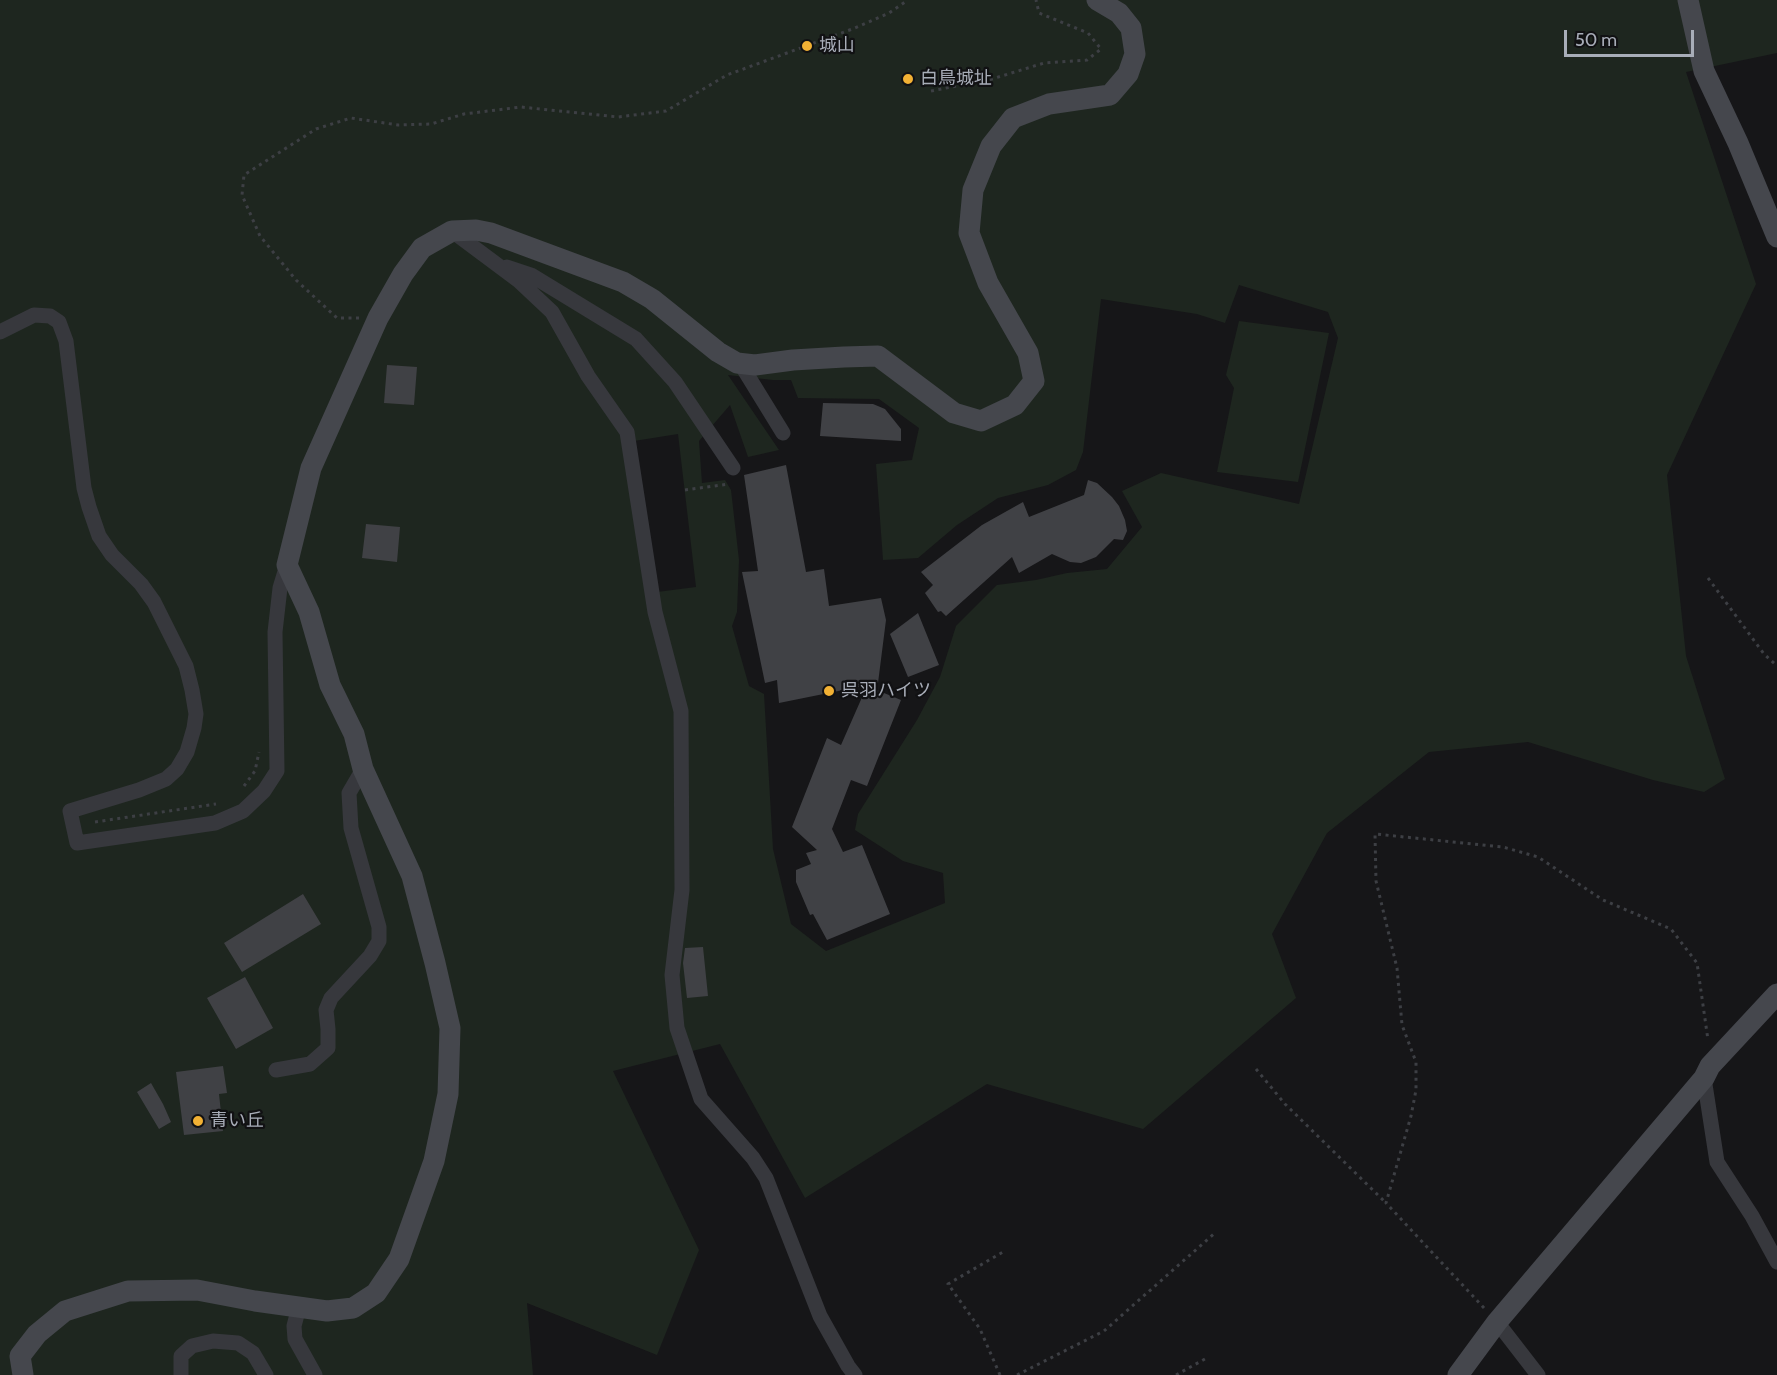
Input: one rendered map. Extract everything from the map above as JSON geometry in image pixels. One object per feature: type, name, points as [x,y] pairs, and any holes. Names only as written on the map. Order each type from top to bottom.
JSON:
[{"type":"street","points":[[0,332],[34,315],[50,316],[59,322],[66,341],[88,507],[99,536],[112,555],[141,584],[154,602],[186,666],[196,714],[188,752],[177,769],[166,778],[139,790],[70,811],[77,843],[215,823],[243,811],[264,791],[278,771],[275,632],[280,588],[311,468],[378,318],[403,274],[422,248],[452,231],[476,230],[491,233],[623,282],[652,299],[718,352],[740,363],[755,365],[844,357],[878,357],[954,413],[981,421],[1015,405],[1034,381],[1028,353],[988,283],[969,233],[973,190],[991,146],[1013,118],[1049,104],[1110,95],[1128,74],[1135,54],[1131,28],[1119,13],[1097,0]]},
{"type":"street","points":[[1688,0],[1704,70],[1738,143],[1777,237]]},
{"type":"street","points":[[452,231],[519,281],[552,312],[588,376],[627,432],[656,612],[681,711],[682,890],[672,975],[677,1028],[701,1099],[753,1158],[766,1178],[820,1316],[855,1375]]},
{"type":"street","points":[[493,262],[531,275],[636,339],[675,382],[733,476]]},
{"type":"street","points":[[740,363],[783,433]]},
{"type":"street","points":[[23,1375],[20,1356],[38,1334],[65,1311],[128,1291],[196,1290],[327,1311],[353,1308],[376,1293],[399,1259],[434,1161],[448,1094],[450,1028],[432,952],[412,876],[363,770],[354,734],[330,685],[309,612],[286,566]]},
{"type":"street","points":[[276,1070],[310,1064],[328,1048],[326,1010],[331,998],[370,956],[379,941],[379,927],[351,828],[349,793],[363,770]]},
{"type":"street","points":[[1458,1375],[1497,1322],[1707,1072],[1777,994]]},
{"type":"street","points":[[1707,1072],[1717,1162],[1752,1216],[1777,1262]]},
{"type":"street","points":[[299,1307],[294,1326],[296,1339],[315,1375]]},
{"type":"street","points":[[1497,1322],[1538,1375]]},
{"type":"street","points":[[181,1375],[181,1356],[192,1346],[213,1341],[238,1344],[253,1353],[266,1375]]},
{"type":"path","points":[[378,318],[337,318],[297,280],[260,236],[242,195],[244,175],[316,129],[351,118],[398,125],[431,124],[464,114],[521,107],[618,117],[666,111],[726,75],[855,28],[889,13],[908,0]]},
{"type":"path","points":[[931,91],[992,79],[1044,63],[1087,60],[1101,49],[1088,33],[1039,13],[1035,0]]},
{"type":"path","points":[[685,490],[733,476]]},
{"type":"path","points":[[1708,578],[1764,654],[1777,666]]},
{"type":"path","points":[[239,792],[255,771],[261,744]]},
{"type":"path","points":[[89,823],[225,802]]},
{"type":"path","points":[[1386,1203],[1411,1116],[1416,1090],[1416,1062],[1402,1025],[1398,968],[1376,881],[1375,834],[1503,847],[1538,857],[1603,900],[1671,929],[1697,963],[1706,1017],[1707,1072]]},
{"type":"path","points":[[1256,1069],[1285,1104],[1386,1203],[1497,1322]]},
{"type":"path","points":[[1017,1375],[1104,1331],[1216,1232]]},
{"type":"path","points":[[1000,1375],[980,1329],[948,1284],[1003,1252]]},
{"type":"path","points":[[1176,1375],[1205,1359]]},
{"type":"shaded area","points":[[0,0],[1777,0],[1777,53],[1686,72],[1756,284],[1667,475],[1686,656],[1725,779],[1704,792],[1653,780],[1528,742],[1429,752],[1327,833],[1272,934],[1296,998],[1143,1129],[987,1084],[805,1198],[720,1044],[613,1071],[699,1250],[657,1355],[527,1303],[533,1375],[0,1375]],"holes":[[[1239,285],[1328,312],[1338,338],[1299,504],[1161,473],[1122,491],[1142,527],[1107,569],[997,585],[956,626],[940,677],[917,720],[858,814],[855,830],[903,861],[943,873],[945,903],[826,951],[791,924],[773,849],[764,694],[749,686],[732,626],[737,612],[739,560],[731,490],[725,480],[702,483],[699,441],[730,405],[748,457],[779,450],[728,375],[791,380],[798,398],[879,399],[919,428],[912,460],[876,464],[883,560],[918,558],[957,525],[998,498],[1048,485],[1076,470],[1083,452],[1101,299],[1197,314],[1225,323]],[[678,434],[696,587],[657,592],[634,441]]]},
{"type":"shaded area","points":[[1239,321],[1329,333],[1298,482],[1217,472],[1234,388],[1226,375]]},
{"type":"building","points":[[387,365],[417,367],[414,405],[384,403]]},
{"type":"building","points":[[823,403],[873,404],[885,409],[901,429],[901,441],[820,436]]},
{"type":"building","points":[[786,465],[806,572],[824,569],[829,606],[881,598],[886,620],[878,683],[779,703],[777,680],[765,683],[742,572],[758,571],[744,475]]},
{"type":"building","points":[[1088,480],[1097,483],[1119,506],[1127,531],[1123,540],[1114,539],[1096,557],[1081,563],[1070,562],[1052,554],[1019,573],[1012,557],[946,616],[941,611],[938,612],[925,593],[933,585],[921,572],[982,525],[1023,502],[1029,517],[1084,495]]},
{"type":"building","points":[[366,524],[400,527],[397,562],[362,558]]},
{"type":"building","points":[[918,613],[939,665],[908,677],[890,634]]},
{"type":"building","points":[[867,686],[901,700],[867,786],[851,780],[832,829],[843,852],[862,845],[890,914],[827,940],[813,914],[810,915],[796,882],[796,870],[811,864],[806,853],[817,850],[792,827],[827,738],[841,745]]},
{"type":"building","points":[[303,894],[321,924],[242,972],[224,943]]},
{"type":"building","points":[[703,947],[708,996],[687,998],[683,963],[685,948]]},
{"type":"building","points":[[245,977],[273,1028],[236,1049],[207,998]]},
{"type":"building","points":[[223,1066],[227,1093],[219,1094],[223,1131],[184,1135],[176,1072]]},
{"type":"building","points":[[151,1083],[171,1122],[159,1129],[137,1092]]},
{"type":"place","name":"城山","points":[[807,46]]},
{"type":"place","name":"白鳥城址","points":[[908,79]]},
{"type":"place","name":"呉羽ハイツ","points":[[829,691]]},
{"type":"place","name":"青い丘","points":[[198,1121]]}]
